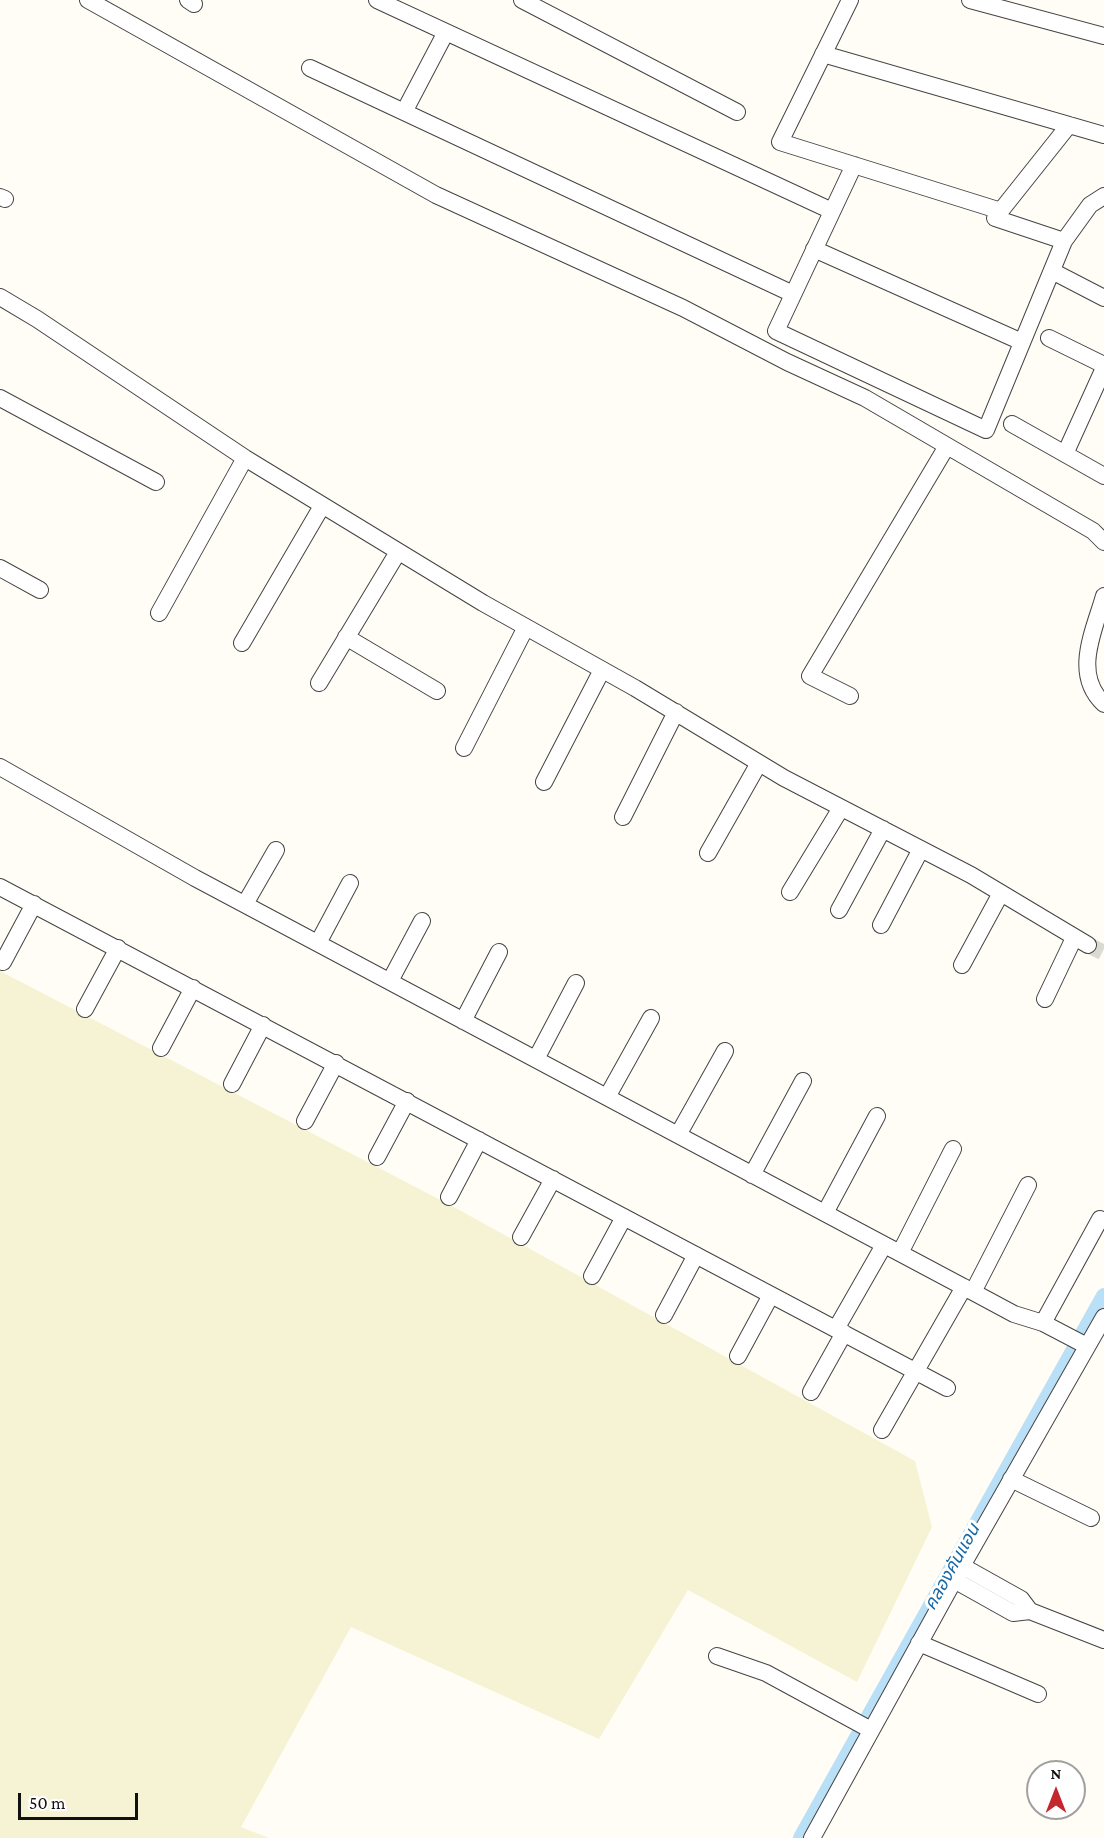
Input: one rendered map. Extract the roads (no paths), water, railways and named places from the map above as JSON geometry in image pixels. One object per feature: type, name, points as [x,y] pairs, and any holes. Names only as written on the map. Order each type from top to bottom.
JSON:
[{"type":"street","points":[[88,0],[436,195],[683,308],[788,362],[865,398],[1093,531],[1104,542]]},
{"type":"street","points":[[377,0],[832,211]]},
{"type":"street","points":[[522,0],[737,112]]},
{"type":"street","points":[[850,0],[780,142],[1001,211]]},
{"type":"street","points":[[970,0],[1104,36]]},
{"type":"street","points":[[404,112],[446,32]]},
{"type":"street","points":[[823,54],[1104,135]]},
{"type":"street","points":[[310,68],[793,294]]},
{"type":"street","points":[[1064,241],[995,218],[1069,125]]},
{"type":"street","points":[[854,165],[776,331],[986,430],[1064,241],[1090,205],[1104,196]]},
{"type":"street","points":[[814,249],[1022,342]]},
{"type":"street","points":[[1052,271],[1104,298]]},
{"type":"street","points":[[0,297],[37,319],[245,458],[398,552],[676,712],[759,763],[921,849],[1081,942],[1045,999]]},
{"type":"street","points":[[1049,338],[1104,367],[1065,454]]},
{"type":"street","points":[[0,398],[156,482]]},
{"type":"street","points":[[1012,424],[1104,476]]},
{"type":"street","points":[[850,696],[810,676],[947,446]]},
{"type":"street","points":[[159,614],[245,458]]},
{"type":"street","points":[[242,643],[322,506]]},
{"type":"street","points":[[319,683],[398,552]]},
{"type":"street","points":[[0,568],[40,590]]},
{"type":"street","points":[[1104,596],[1088,652],[1085,673],[1104,704]]},
{"type":"street","points":[[464,748],[526,627]]},
{"type":"street","points":[[346,637],[437,691]]},
{"type":"street","points":[[544,782],[602,669]]},
{"type":"street","points":[[623,817],[676,712]]},
{"type":"street","points":[[708,853],[759,763]]},
{"type":"street","points":[[0,767],[245,904],[752,1175],[1014,1314],[1049,1326],[1083,1344]]},
{"type":"street","points":[[790,892],[841,808]]},
{"type":"street","points":[[839,910],[884,829]]},
{"type":"street","points":[[881,925],[921,849]]},
{"type":"street","points":[[245,904],[276,850]]},
{"type":"street","points":[[318,943],[350,883]]},
{"type":"street","points":[[0,887],[193,987],[947,1388]]},
{"type":"street","points":[[962,964],[1000,893]]},
{"type":"street","points":[[3,962],[34,904]]},
{"type":"street","points":[[390,981],[422,921]]},
{"type":"street","points":[[86,1009],[118,948]]},
{"type":"street","points":[[463,1021],[499,952]]},
{"type":"street","points":[[536,1059],[576,983]]},
{"type":"street","points":[[161,1048],[193,987]]},
{"type":"street","points":[[607,1097],[651,1018]]},
{"type":"street","points":[[232,1084],[263,1025]]},
{"type":"street","points":[[678,1135],[725,1051]]},
{"type":"street","points":[[305,1121],[336,1063]]},
{"type":"street","points":[[752,1175],[803,1081]]},
{"type":"street","points":[[377,1157],[407,1101]]},
{"type":"street","points":[[825,1213],[878,1116]]},
{"type":"street","points":[[449,1197],[479,1140]]},
{"type":"street","points":[[900,1253],[953,1149]]},
{"type":"street","points":[[522,1237],[552,1179]]},
{"type":"street","points":[[882,1430],[915,1371],[968,1290],[1028,1185]]},
{"type":"street","points":[[592,1276],[624,1217]]},
{"type":"street","points":[[1049,1326],[1100,1219]]},
{"type":"street","points":[[811,1392],[884,1245]]},
{"type":"street","points":[[664,1315],[696,1255]]},
{"type":"street","points":[[738,1356],[771,1295]]},
{"type":"street","points":[[812,1838],[869,1729],[1011,1479],[1083,1344],[1104,1317]]},
{"type":"street","points":[[1011,1479],[1091,1518]]},
{"type":"street","points":[[958,1573],[1013,1613],[1030,1611],[1104,1640]]},
{"type":"street","points":[[919,1643],[1038,1694]]},
{"type":"street","points":[[717,1656],[766,1673],[869,1729]]},
{"type":"waterway","name":"คลองคันแอน","points":[[801,1838],[1104,1296]]},
{"type":"tunnel","points":[[1088,945],[1104,953]]}]
